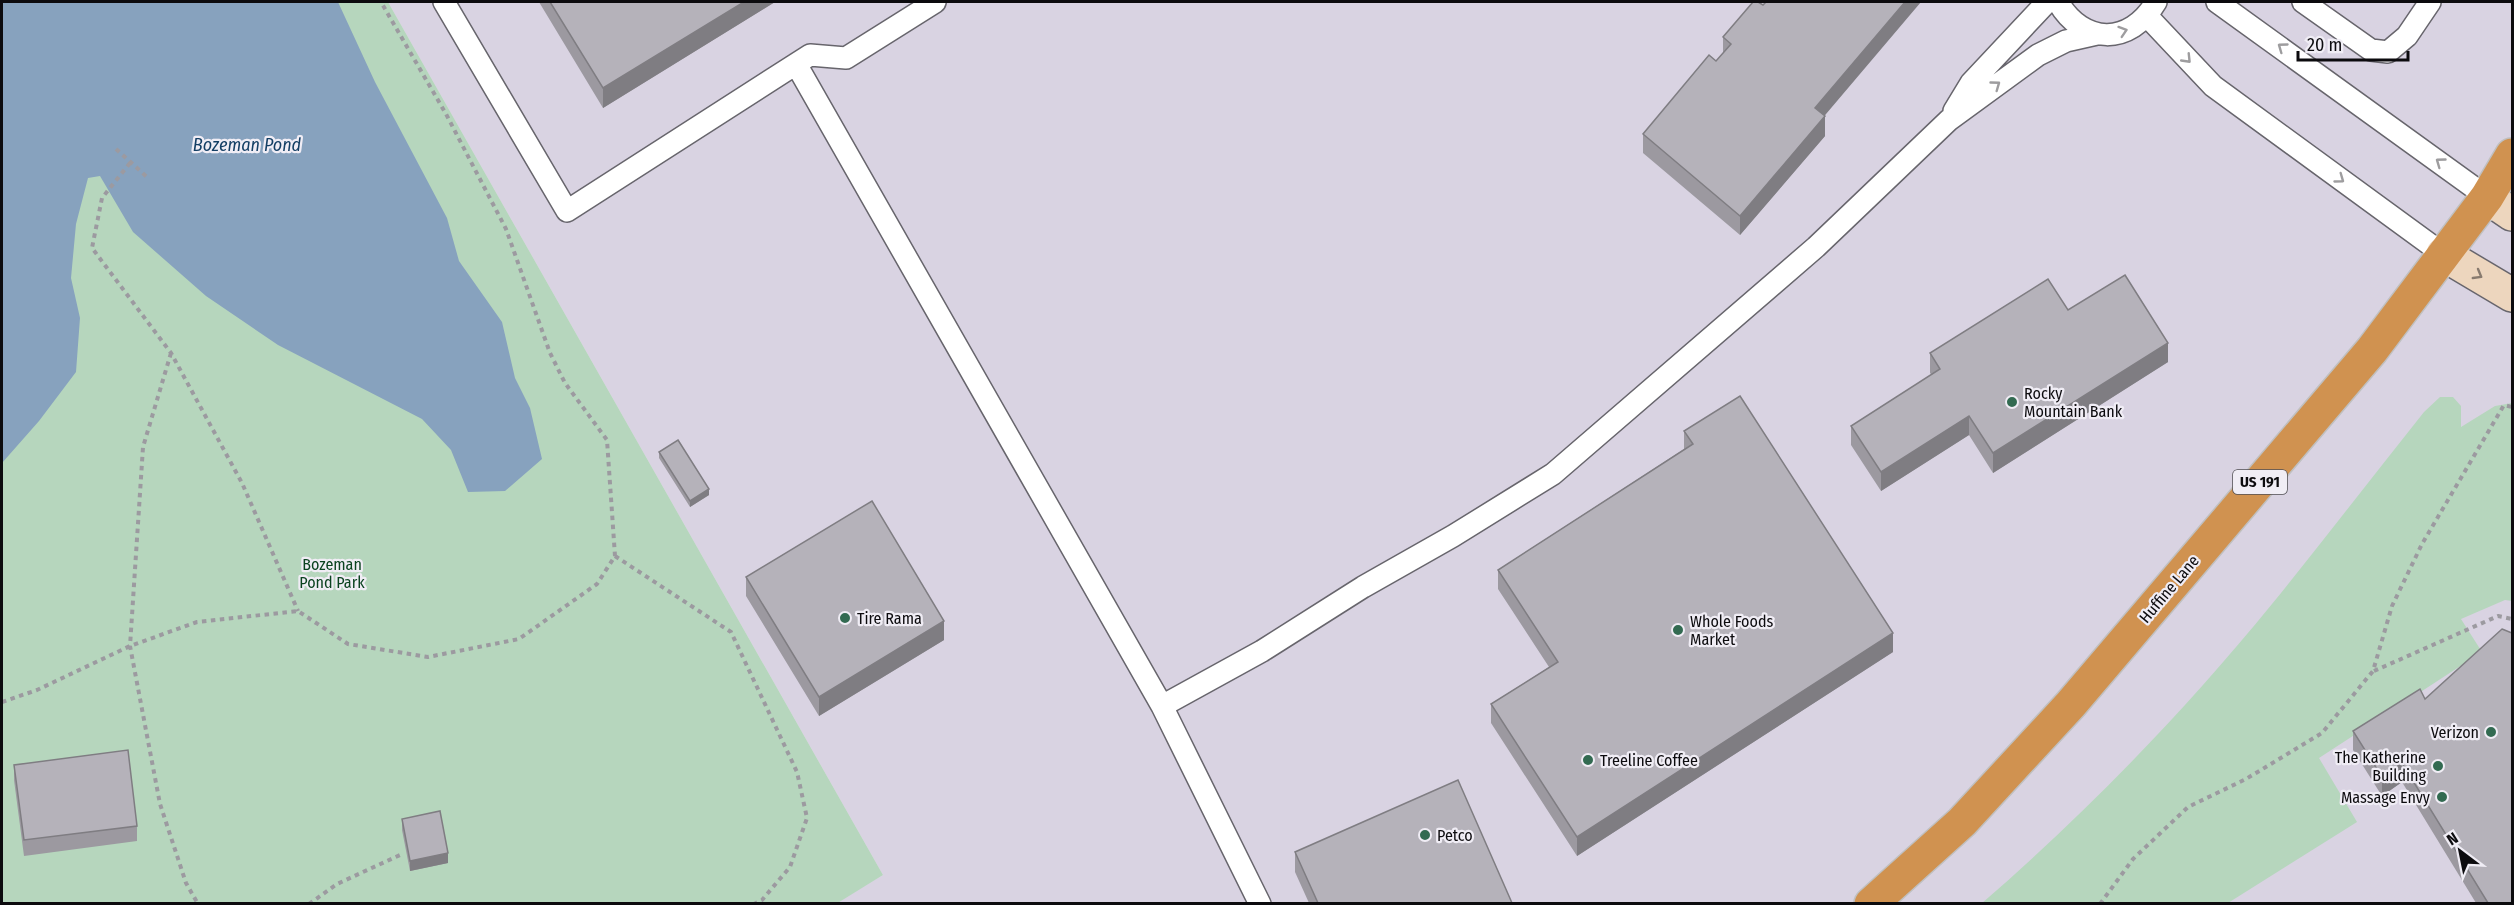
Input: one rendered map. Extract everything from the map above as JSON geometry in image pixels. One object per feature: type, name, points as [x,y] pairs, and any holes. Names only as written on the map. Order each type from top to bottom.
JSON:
[{"type":"highway","name":"US 191","points":[[2443,254],[2500,206],[2512,155]]},
{"type":"highway","name":"Huffine Lane","points":[[1871,903],[1962,822],[2071,704],[2372,350],[2443,254]]},
{"type":"main road","points":[[2443,254],[2512,295]]},
{"type":"lane","points":[[444,2],[567,211],[810,55],[846,58],[935,2]]},
{"type":"lane","points":[[1949,120],[1971,83],[2047,2]]},
{"type":"lane","points":[[2058,2],[2066,16],[2080,28],[2097,34]]},
{"type":"lane","points":[[2217,2],[2500,206]]},
{"type":"lane","points":[[2303,2],[2371,50],[2388,52],[2407,36],[2430,2]]},
{"type":"lane","points":[[1162,706],[1262,651],[1363,586],[1454,536],[1553,474],[1816,248],[1949,120],[2038,55],[2066,41],[2097,34],[2124,32],[2137,26],[2151,9],[2213,86],[2443,254]]},
{"type":"lane","points":[[796,64],[1162,706],[1260,903]]},
{"type":"path","points":[[130,163],[102,198],[93,248],[171,353],[242,483],[298,611],[348,644],[428,657],[519,639],[597,584],[615,556],[607,440],[566,383],[550,353],[506,230],[446,114],[381,2]]},
{"type":"path","points":[[116,149],[147,177]]},
{"type":"path","points":[[171,353],[143,447],[130,646],[160,804],[186,883],[198,903]]},
{"type":"path","points":[[2100,903],[2133,859],[2188,807],[2246,779],[2322,733],[2373,671],[2392,606],[2422,544],[2504,405],[2512,407]]},
{"type":"path","points":[[615,556],[731,632],[797,772],[807,818],[790,867],[762,900],[754,903]]},
{"type":"path","points":[[2,702],[37,690],[130,646],[197,622],[298,611]]},
{"type":"path","points":[[2373,671],[2498,616],[2512,619]]},
{"type":"path","points":[[309,903],[337,884],[400,855]]},
{"type":"shaded area","points":[[388,2],[2512,2],[2512,903],[836,903],[883,875]]},
{"type":"green space","name":"Bozeman Pond Park","points":[[2,2],[388,2],[883,875],[836,904],[2,904]]},
{"type":"green space","points":[[2440,397],[2453,397],[2461,406],[2461,427],[2495,406],[2512,403],[2512,601],[2505,600],[2461,619],[2482,652],[2319,758],[2357,822],[2228,903],[1981,904],[2096,798],[2169,722],[2239,644],[2424,412]]},
{"type":"water","name":"Bozeman Pond","points":[[2,2],[338,2],[375,82],[447,218],[459,261],[502,322],[515,378],[530,408],[542,459],[505,491],[468,492],[451,450],[422,419],[278,345],[206,296],[133,232],[100,176],[88,178],[76,224],[71,278],[80,318],[76,372],[39,421],[2,463]]},
{"type":"building","points":[[550,2],[744,2],[603,88]]},
{"type":"building","points":[[1753,2],[1763,5],[1766,2],[1905,2],[1815,108],[1825,116],[1740,216],[1643,134],[1709,55],[1716,61],[1731,44],[1723,37]]},
{"type":"building","name":"Rocky Mountain Bank","points":[[2125,275],[2168,343],[1993,453],[1969,416],[1881,472],[1851,426],[1940,369],[1930,353],[2048,279],[2068,310]]},
{"type":"building","points":[[1740,396],[1893,633],[1577,837],[1491,704],[1558,662],[1498,570],[1693,444],[1684,431]]},
{"type":"building","points":[[678,440],[709,489],[690,501],[659,452]]},
{"type":"building","name":"Tire Rama","points":[[872,501],[944,621],[819,697],[746,577]]},
{"type":"building","name":"The Katherine Building","points":[[2502,629],[2512,633],[2512,903],[2488,903],[2402,763],[2382,777],[2353,731],[2420,689],[2425,699]]},
{"type":"building","points":[[128,750],[137,826],[24,840],[14,765]]},
{"type":"building","name":"Petco","points":[[1458,780],[1512,903],[1318,903],[1295,852]]},
{"type":"building","points":[[440,811],[448,853],[410,861],[402,819]]},
{"type":"place","name":"Rocky Mountain Bank","points":[[2012,402]]},
{"type":"place","name":"Tire Rama","points":[[845,618]]},
{"type":"place","name":"Whole Foods Market","points":[[1678,630]]},
{"type":"place","name":"Verizon","points":[[2491,732]]},
{"type":"place","name":"Treeline Coffee","points":[[1588,760]]},
{"type":"place","name":"The Katherine Building","points":[[2438,766]]},
{"type":"place","name":"Massage Envy","points":[[2442,797]]},
{"type":"place","name":"Petco","points":[[1425,835]]}]
